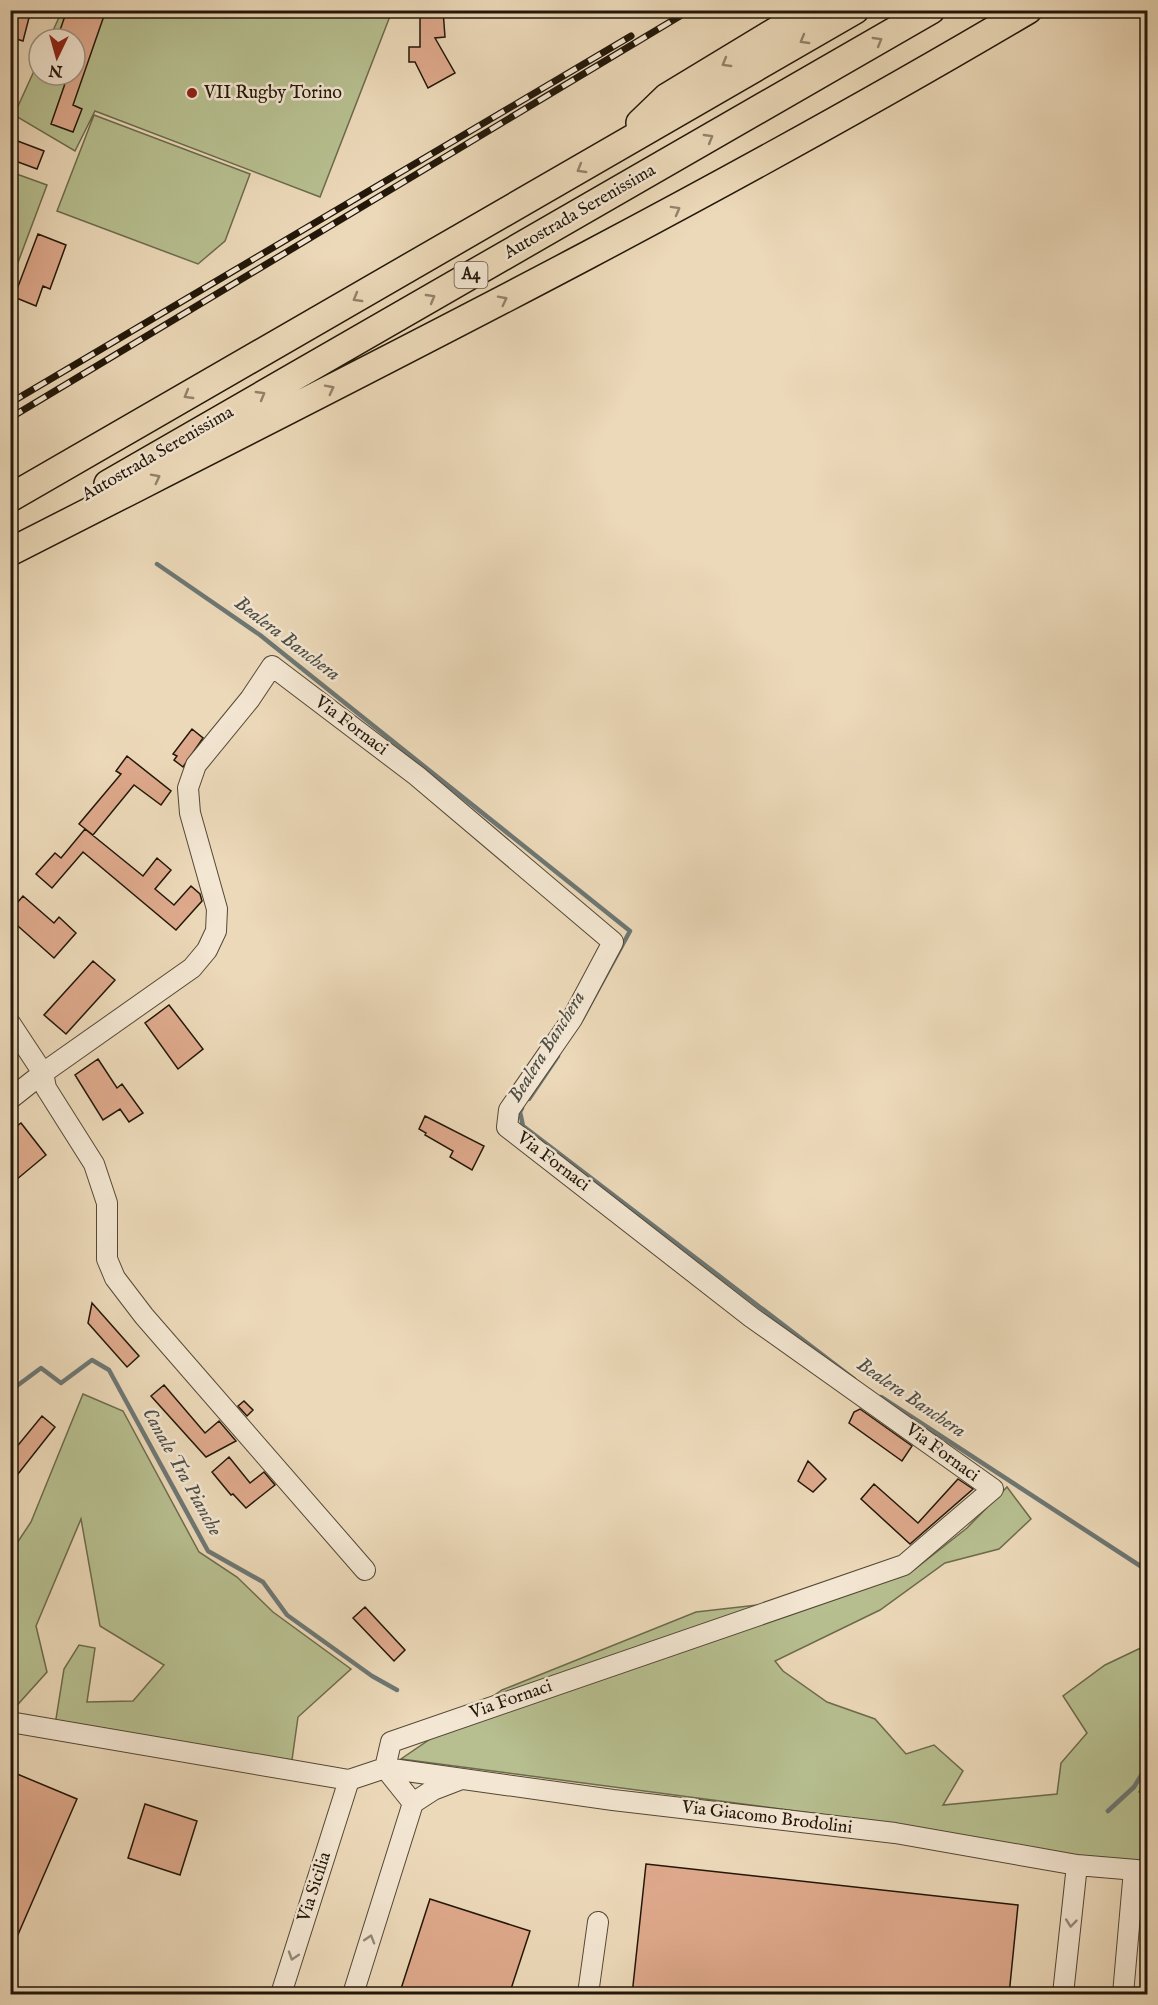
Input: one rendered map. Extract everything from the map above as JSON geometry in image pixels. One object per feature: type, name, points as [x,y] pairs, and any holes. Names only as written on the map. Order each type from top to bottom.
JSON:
[{"type":"highway","points":[[608,153],[667,97],[811,10]]},
{"type":"highway","name":"Autostrada Serenissima","points":[[10,498],[855,10]]},
{"type":"highway","name":"Autostrada Serenissima","points":[[10,540],[931,10]]},
{"type":"highway","points":[[913,79],[1028,10]]},
{"type":"highway","points":[[10,552],[613,244],[1039,10]]},
{"type":"street","name":"Via Fornaci","points":[[43,1072],[192,968],[207,950],[216,931],[217,909],[190,813],[188,788],[196,765],[250,699],[272,666],[417,776],[613,942],[572,1019],[509,1110],[507,1127],[751,1317],[993,1489],[904,1564],[391,1742],[385,1768]]},
{"type":"street","points":[[10,1023],[43,1072],[46,1088],[94,1164],[102,1181],[107,1203],[107,1259],[115,1278],[144,1316],[365,1570]]},
{"type":"street","points":[[10,1099],[43,1072]]},
{"type":"street","points":[[10,1722],[349,1780],[385,1768],[413,1803]]},
{"type":"street","name":"Via Giacomo Brodolini","points":[[385,1768],[895,1833],[1077,1865],[1141,1870]]},
{"type":"street","points":[[353,1995],[413,1803],[433,1790],[462,1779]]},
{"type":"street","name":"Via Sicilia","points":[[281,1995],[349,1780]]},
{"type":"street","points":[[1063,1995],[1077,1865]]},
{"type":"street","points":[[1122,1995],[1141,1870]]},
{"type":"street","points":[[588,1995],[598,1922]]},
{"type":"green space","name":"VII Rugby Torino","points":[[62,11],[392,11],[320,197],[95,111],[75,151],[14,115],[27,86],[87,87],[87,27],[55,27]]},
{"type":"green space","points":[[94,115],[250,174],[225,241],[198,264],[57,211]]},
{"type":"green space","points":[[11,172],[47,185],[11,281]]},
{"type":"green space","points":[[83,1394],[123,1411],[199,1552],[237,1577],[273,1612],[351,1669],[298,1717],[292,1760],[55,1725],[64,1669],[79,1645],[95,1648],[87,1702],[133,1701],[164,1665],[100,1626],[81,1519],[36,1626],[47,1672],[11,1712],[11,1552],[31,1522]]},
{"type":"green space","points":[[1007,1487],[1031,1519],[999,1549],[945,1563],[880,1610],[775,1661],[783,1671],[827,1702],[875,1719],[906,1754],[934,1745],[963,1771],[943,1805],[1057,1794],[1061,1763],[1087,1733],[1063,1696],[1105,1665],[1147,1645],[1147,1781],[1139,1792],[1147,1795],[1147,1863],[1079,1857],[910,1826],[401,1759],[502,1690],[696,1612],[838,1596],[911,1572],[967,1528]]},
{"type":"building","points":[[10,10],[31,10],[23,41],[10,37]]},
{"type":"building","points":[[67,10],[106,10],[87,65],[87,27],[61,27]]},
{"type":"building","points":[[420,10],[443,10],[445,37],[435,38],[455,73],[428,88],[415,62],[409,62],[409,47],[420,47]]},
{"type":"building","points":[[64,87],[79,87],[73,105],[82,109],[73,132],[51,124]]},
{"type":"building","points":[[15,140],[44,151],[37,169],[10,159]]},
{"type":"building","points":[[38,234],[66,245],[50,289],[43,286],[36,306],[14,297]]},
{"type":"building","points":[[192,729],[203,738],[183,767],[174,760],[177,756],[173,754]]},
{"type":"building","points":[[127,756],[171,791],[161,805],[134,785],[93,835],[79,824],[121,774],[116,771]]},
{"type":"building","points":[[85,829],[143,876],[157,858],[171,870],[155,889],[174,905],[191,886],[200,894],[202,901],[176,930],[83,852],[52,888],[36,874],[55,853],[61,858]]},
{"type":"building","points":[[23,896],[54,923],[59,917],[76,933],[54,958],[10,919],[10,911]]},
{"type":"building","points":[[93,961],[115,980],[66,1034],[44,1015]]},
{"type":"building","points":[[169,1005],[203,1049],[178,1069],[145,1023]]},
{"type":"building","points":[[98,1059],[117,1088],[122,1084],[143,1113],[129,1122],[120,1109],[103,1120],[75,1075]]},
{"type":"building","points":[[425,1116],[484,1146],[472,1170],[450,1157],[453,1151],[419,1129]]},
{"type":"building","points":[[21,1123],[46,1155],[10,1185],[10,1131]]},
{"type":"building","points":[[92,1303],[139,1356],[127,1367],[88,1323]]},
{"type":"building","points":[[164,1385],[205,1433],[219,1421],[236,1441],[206,1457],[151,1396]]},
{"type":"building","points":[[244,1401],[253,1410],[247,1416],[238,1406]]},
{"type":"building","points":[[860,1409],[912,1446],[902,1461],[849,1423],[854,1412]]},
{"type":"building","points":[[42,1416],[55,1427],[18,1474],[10,1468],[10,1455]]},
{"type":"building","points":[[229,1457],[250,1483],[264,1472],[275,1485],[246,1508],[233,1494],[231,1495],[212,1472]]},
{"type":"building","points":[[808,1461],[826,1479],[813,1492],[798,1481]]},
{"type":"building","points":[[958,1479],[973,1489],[910,1544],[861,1499],[874,1484],[918,1523]]},
{"type":"building","points":[[365,1607],[405,1650],[394,1661],[353,1618]]},
{"type":"building","points":[[10,1771],[77,1799],[10,1953]]},
{"type":"building","points":[[145,1804],[197,1821],[180,1875],[128,1858]]},
{"type":"building","points":[[646,1864],[1018,1905],[1009,1995],[632,1995]]},
{"type":"building","points":[[430,1899],[530,1931],[509,1995],[399,1995]]},
{"type":"waterway","name":"Bealera Banchera","points":[[157,564],[260,635],[630,931],[582,1019]]},
{"type":"waterway","name":"Bealera Banchera","points":[[529,1099],[558,1056]]},
{"type":"waterway","name":"Bealera Banchera","points":[[522,1108],[520,1112],[523,1126],[854,1379]]},
{"type":"waterway","name":"Canale Tra Pianche","points":[[10,1391],[41,1368],[61,1383],[92,1360],[109,1370],[208,1551],[263,1582],[287,1615],[372,1676],[397,1690]]},
{"type":"waterway","name":"Bealera Banchera","points":[[881,1397],[1148,1571]]},
{"type":"waterway","name":"Bealera Banchera","points":[[1108,1811],[1134,1787],[1148,1764]]},
{"type":"railway","points":[[10,418],[690,10]]},
{"type":"railway","points":[[10,403],[631,36]]},
{"type":"place","name":"VII Rugby Torino","points":[[192,93]]}]
